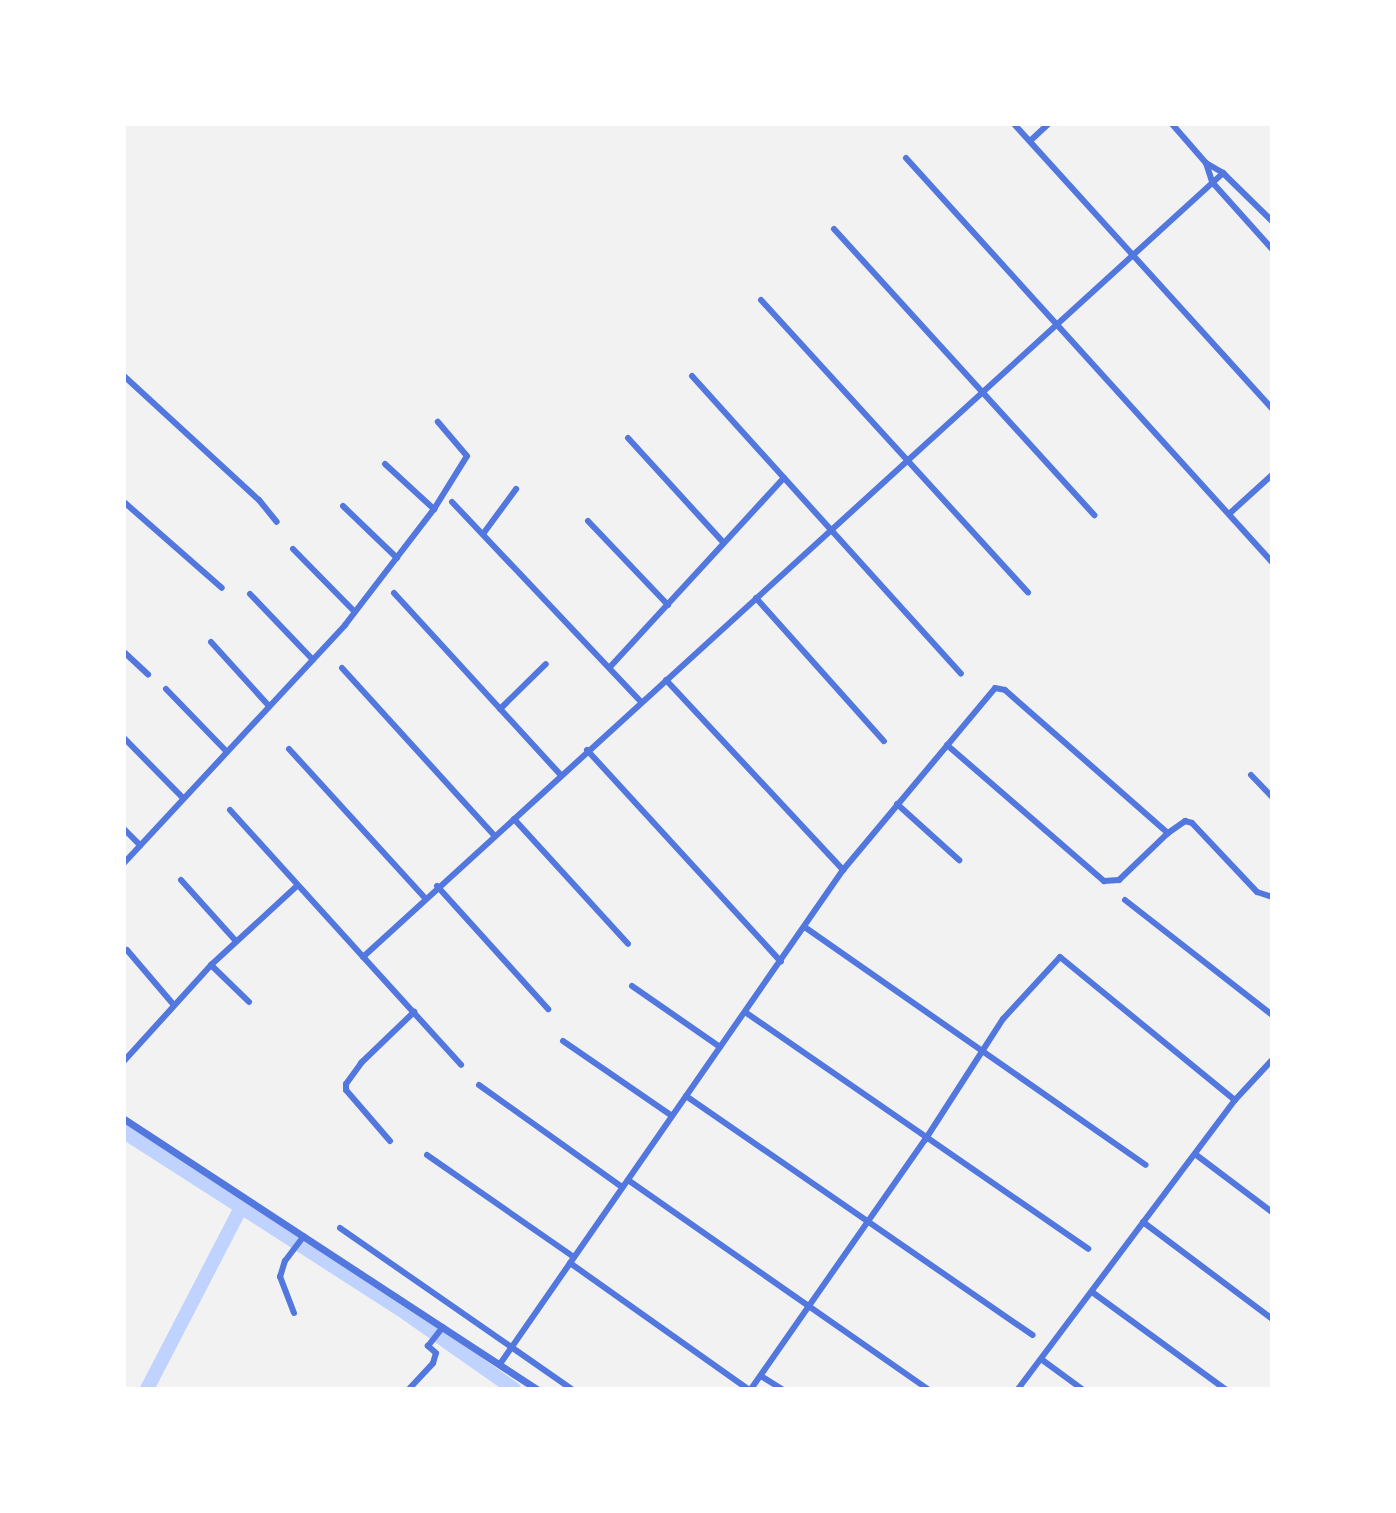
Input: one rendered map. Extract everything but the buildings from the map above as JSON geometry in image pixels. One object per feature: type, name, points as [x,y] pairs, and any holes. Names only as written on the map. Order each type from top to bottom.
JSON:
[{"type":"street","points":[[1014,124],[1272,409]]},
{"type":"street","points":[[1030,141],[1048,124]]},
{"type":"street","points":[[1172,124],[1206,163],[1223,173],[1272,221]]},
{"type":"street","points":[[906,158],[1272,562]]},
{"type":"street","points":[[1206,163],[1212,182],[1272,249]]},
{"type":"street","points":[[363,957],[437,886],[1223,173]]},
{"type":"street","points":[[834,229],[1094,515]]},
{"type":"street","points":[[761,300],[1028,592]]},
{"type":"street","points":[[124,376],[259,500],[277,522]]},
{"type":"street","points":[[692,376],[961,674]]},
{"type":"street","points":[[124,863],[313,660],[355,612],[434,509],[467,456],[438,422]]},
{"type":"street","points":[[628,438],[723,542]]},
{"type":"street","points":[[385,464],[434,509]]},
{"type":"street","points":[[1229,514],[1272,475]]},
{"type":"street","points":[[610,667],[784,478]]},
{"type":"street","points":[[483,534],[516,489]]},
{"type":"street","points":[[124,502],[222,588]]},
{"type":"street","points":[[452,502],[641,702]]},
{"type":"street","points":[[343,506],[397,558]]},
{"type":"street","points":[[588,521],[668,605]]},
{"type":"street","points":[[293,549],[355,612]]},
{"type":"street","points":[[394,593],[560,774]]},
{"type":"street","points":[[250,594],[313,660]]},
{"type":"street","points":[[756,598],[884,741]]},
{"type":"street","points":[[211,642],[269,706]]},
{"type":"street","points":[[124,652],[148,674]]},
{"type":"street","points":[[500,709],[546,664]]},
{"type":"street","points":[[342,668],[495,836]]},
{"type":"street","points":[[666,680],[843,870]]},
{"type":"street","points":[[500,1364],[806,928],[843,870],[989,692],[995,688],[1005,690],[1168,833]]},
{"type":"street","points":[[166,689],[226,751]]},
{"type":"street","points":[[124,738],[183,798]]},
{"type":"street","points":[[947,745],[1104,881],[1119,880],[1185,821],[1192,823],[1262,897],[1272,897]]},
{"type":"street","points":[[289,749],[425,898]]},
{"type":"street","points":[[587,750],[781,962]]},
{"type":"street","points":[[1251,775],[1272,797]]},
{"type":"street","points":[[897,804],[959,860]]},
{"type":"street","points":[[230,810],[461,1065]]},
{"type":"street","points":[[514,819],[628,944]]},
{"type":"street","points":[[124,829],[140,845]]},
{"type":"street","points":[[181,880],[236,941]]},
{"type":"street","points":[[124,1061],[211,965],[297,886]]},
{"type":"street","points":[[437,886],[548,1009]]},
{"type":"street","points":[[1125,900],[1272,1015]]},
{"type":"street","points":[[806,928],[1146,1165]]},
{"type":"street","points":[[127,950],[173,1004]]},
{"type":"street","points":[[427,1155],[750,1389],[1023,994],[1060,957],[1235,1100]]},
{"type":"street","points":[[211,965],[249,1002]]},
{"type":"street","points":[[632,986],[720,1047]]},
{"type":"street","points":[[390,1141],[346,1090],[346,1084],[361,1063],[414,1012]]},
{"type":"street","points":[[745,1012],[925,1140],[1088,1249]]},
{"type":"street","points":[[563,1041],[672,1116]]},
{"type":"street","points":[[1018,1389],[1235,1100],[1272,1061]]},
{"type":"street","points":[[479,1085],[622,1187]]},
{"type":"street","points":[[686,1096],[1033,1335]]},
{"type":"street","points":[[124,1119],[441,1331],[537,1389]]},
{"type":"street","points":[[1195,1154],[1272,1212]]},
{"type":"street","points":[[628,1180],[928,1389]]},
{"type":"street","points":[[1143,1222],[1272,1319]]},
{"type":"street","points":[[340,1228],[572,1389]]},
{"type":"street","points":[[294,1313],[282,1289],[280,1277],[285,1261],[301,1239]]},
{"type":"street","points":[[1092,1292],[1225,1389]]},
{"type":"street","points":[[409,1389],[434,1360],[436,1353],[428,1346],[441,1331]]},
{"type":"street","points":[[1041,1359],[1082,1389]]},
{"type":"street","points":[[761,1376],[782,1389]]},
{"type":"waterway","points":[[124,1132],[407,1314],[514,1389]]},
{"type":"waterway","points":[[147,1389],[241,1208]]}]
